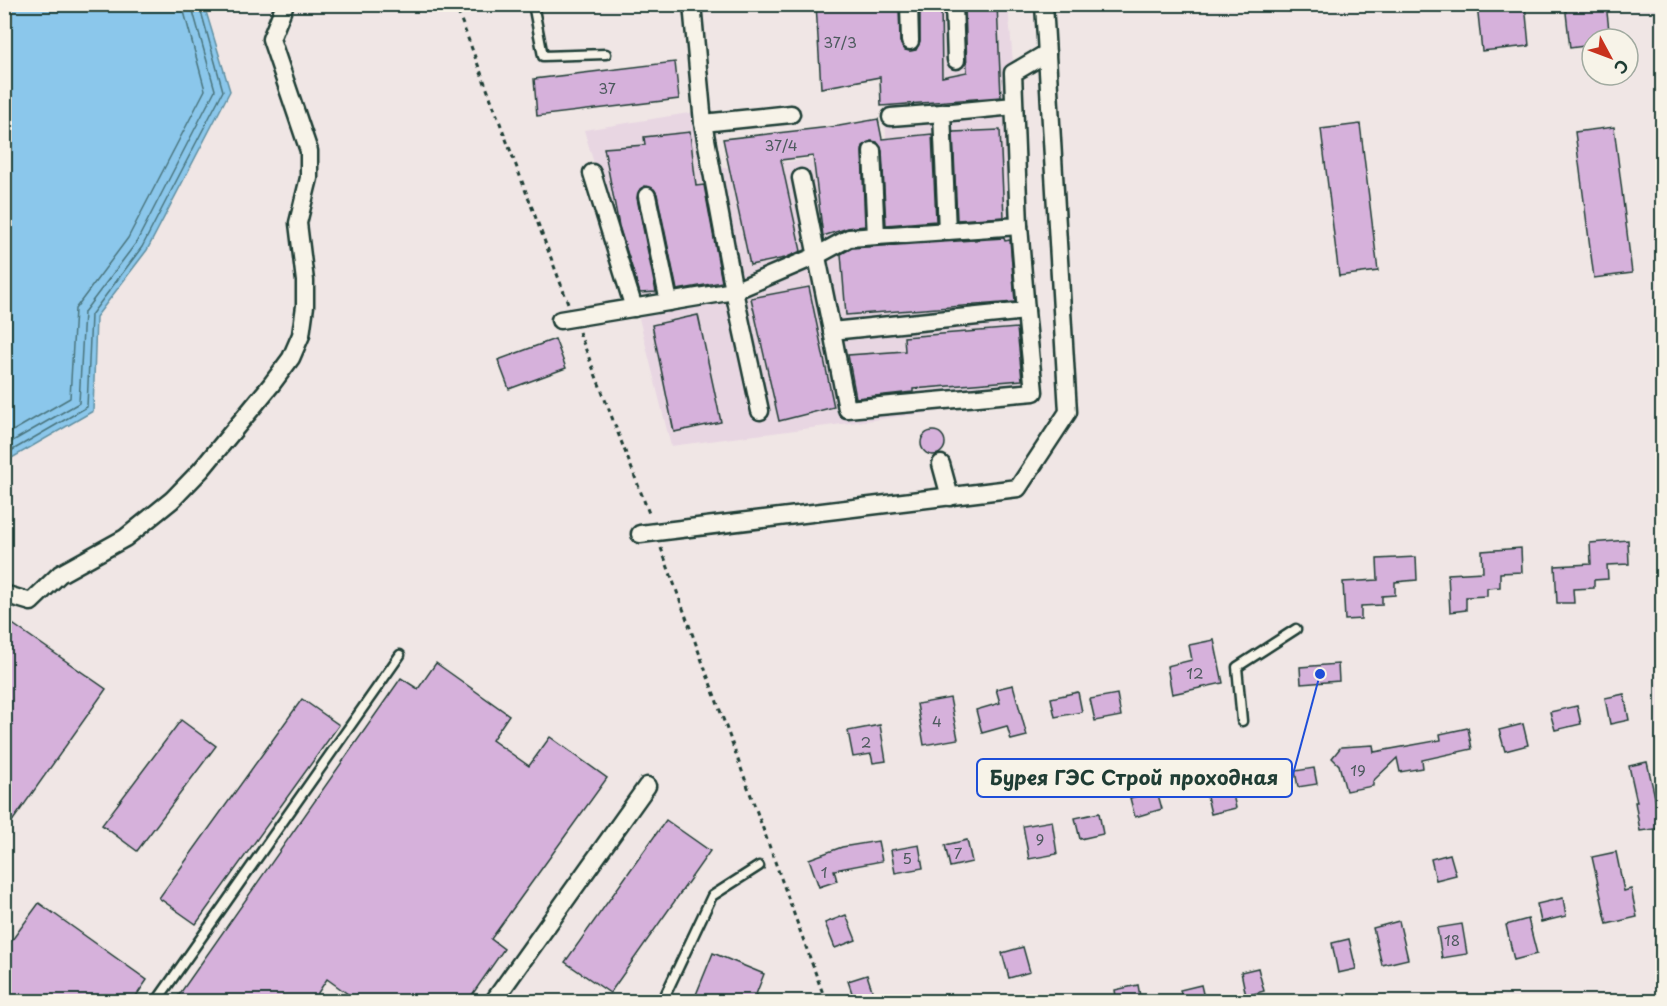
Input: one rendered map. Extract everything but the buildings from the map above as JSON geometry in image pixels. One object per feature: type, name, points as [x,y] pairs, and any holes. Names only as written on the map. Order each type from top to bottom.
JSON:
[{"type":"street","points":[[4,594],[32,602],[60,574],[124,538],[172,500],[201,470],[291,358],[301,335],[305,306],[298,223],[309,178],[309,151],[271,39],[285,4]]},
{"type":"street","points":[[692,4],[703,123],[734,291],[760,411]]},
{"type":"street","points":[[909,4],[910,40]]},
{"type":"street","points":[[954,4],[956,60]]},
{"type":"street","points":[[648,533],[1018,488],[1068,412],[1044,4]]},
{"type":"street","points":[[801,178],[847,409],[1034,392],[1019,226],[1013,73],[1047,53]]},
{"type":"street","points":[[891,117],[1014,106]]},
{"type":"street","points":[[942,113],[947,231]]},
{"type":"street","points":[[703,123],[790,114]]},
{"type":"street","points":[[872,151],[876,236]]},
{"type":"street","points":[[592,173],[634,308]]},
{"type":"street","points":[[647,196],[669,302]]},
{"type":"street","points":[[567,319],[734,291],[816,256],[849,238],[1019,226]]},
{"type":"street","points":[[832,331],[1026,311]]},
{"type":"street","points":[[941,464],[950,497]]},
{"type":"street","points":[[493,1002],[647,786]]},
{"type":"lane","points":[[533,4],[543,56],[606,54]]},
{"type":"lane","points":[[1242,721],[1237,667],[1296,629]]},
{"type":"lane","points":[[156,1002],[400,655]]},
{"type":"lane","points":[[662,1002],[712,896],[759,866]]},
{"type":"path","points":[[455,4],[567,319],[648,533],[759,812],[825,1002]]},
{"type":"shaded area","points":[[879,5],[1008,5],[1042,398],[671,446],[633,294],[584,130],[695,112],[723,168],[845,156],[886,138]]},
{"type":"water","points":[[5,4],[204,5],[230,91],[147,250],[96,317],[93,411],[5,462]]},
{"type":"place","name":"Бурея ГЭС Строй проходная","points":[[1320,674]]}]
